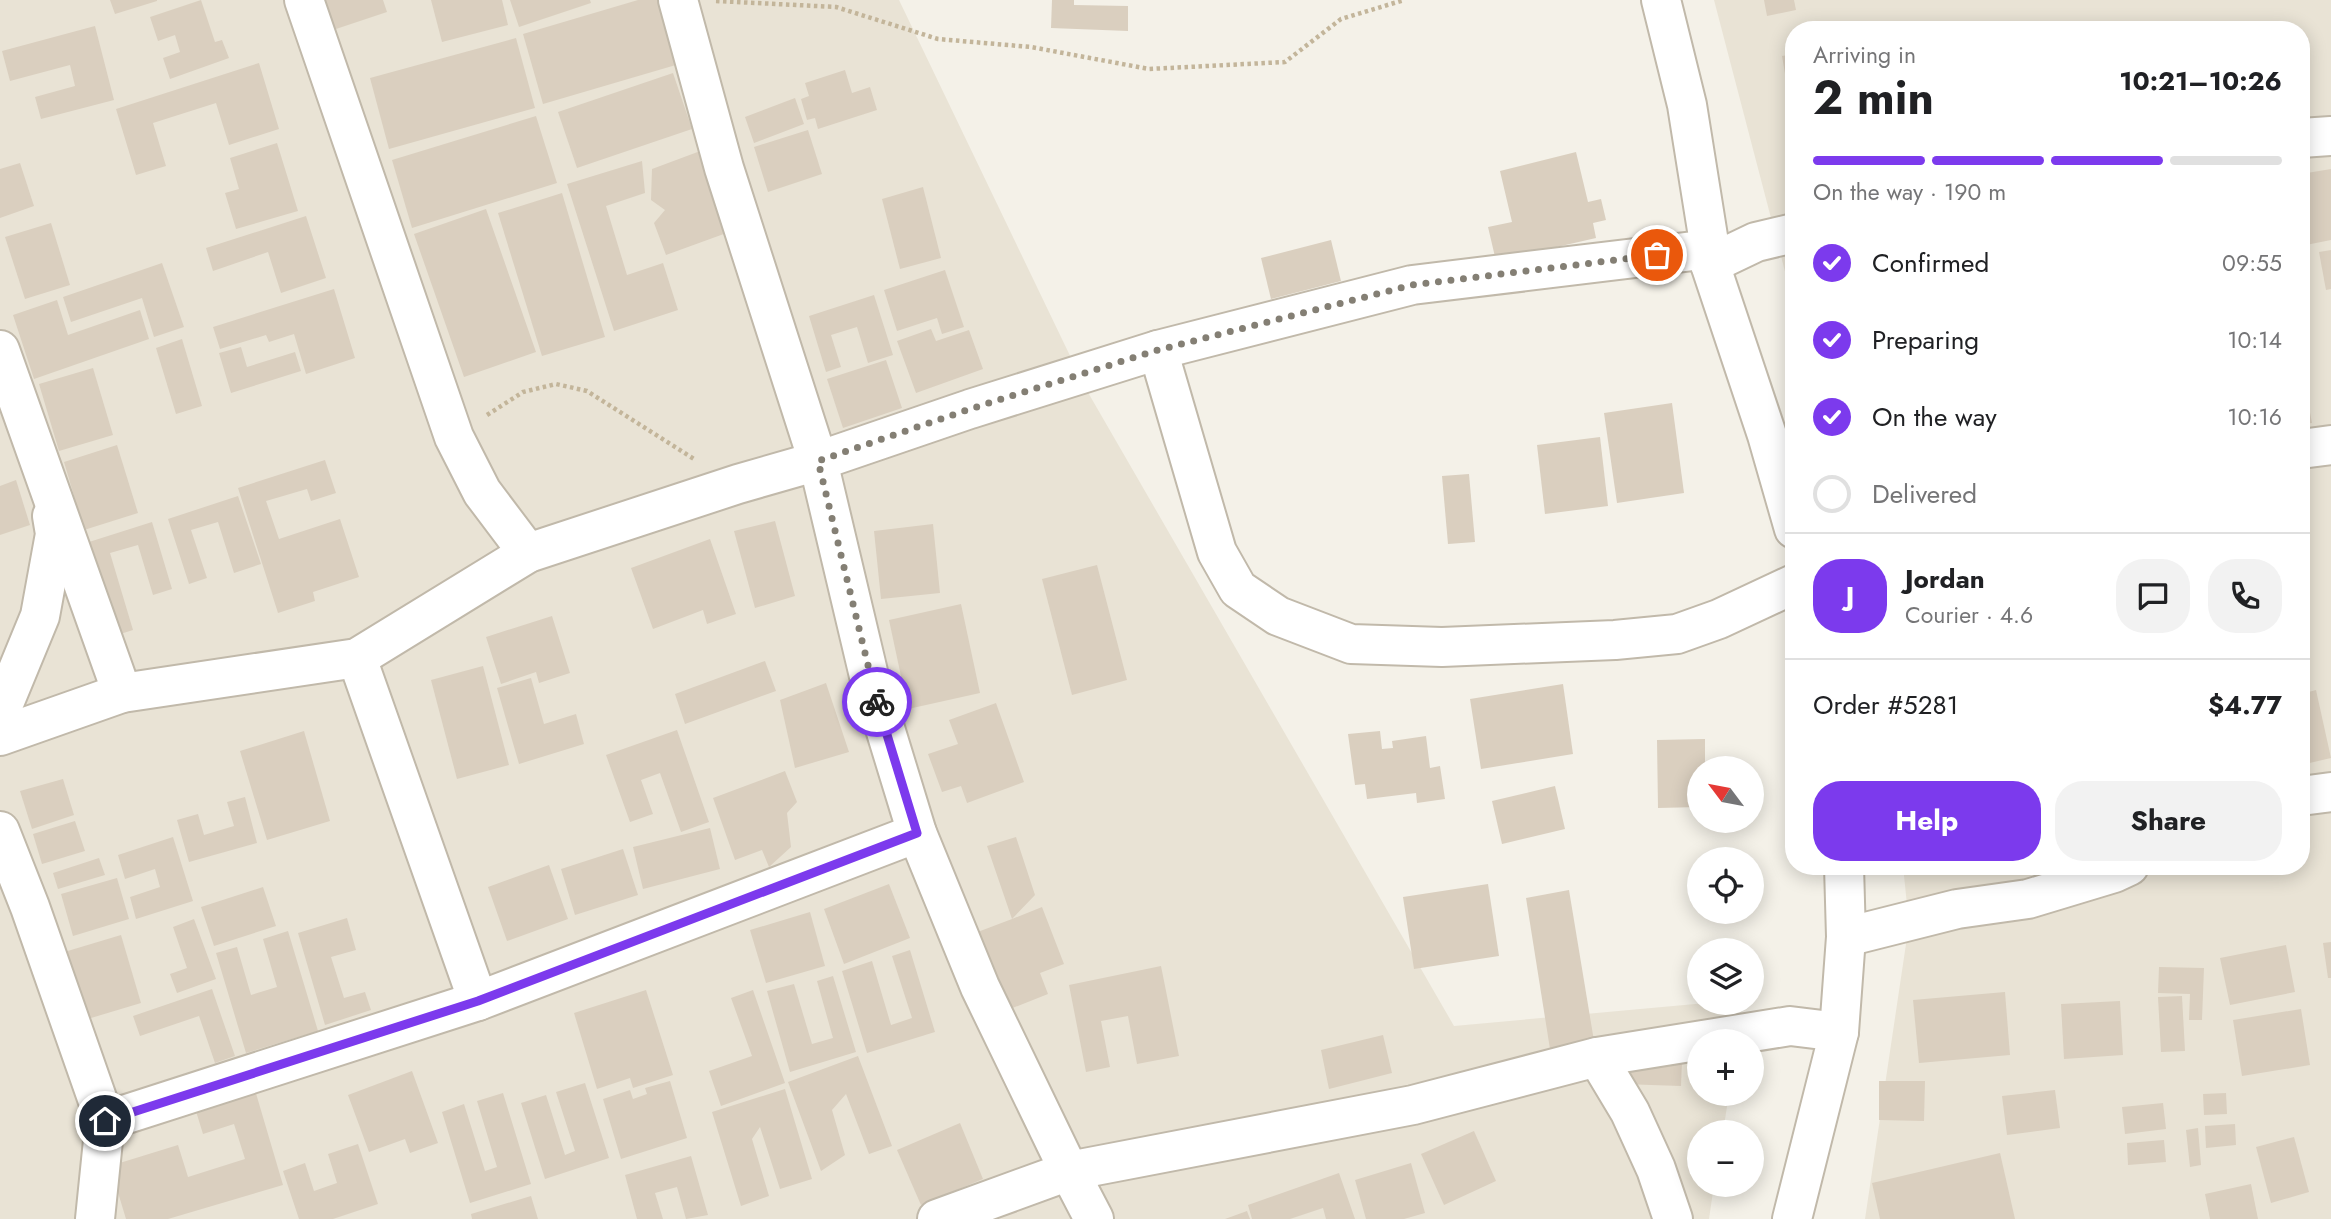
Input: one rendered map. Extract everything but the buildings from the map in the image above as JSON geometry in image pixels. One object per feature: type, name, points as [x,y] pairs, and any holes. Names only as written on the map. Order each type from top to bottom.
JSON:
[{"type":"street","points":[[304,0],[454,437],[482,492],[528,553]]},
{"type":"street","points":[[1661,0],[1687,105],[1710,257],[1785,498]]},
{"type":"street","points":[[696,1],[724,168],[818,461],[869,676],[917,833],[980,987],[1094,1219]]},
{"type":"street","points":[[2310,137],[2331,136]]},
{"type":"street","points":[[0,736],[122,693],[357,657],[528,553],[1158,350],[1412,285],[1710,257],[1785,235]]},
{"type":"street","points":[[0,350],[122,693]]},
{"type":"street","points":[[1158,350],[1217,552],[1238,589],[1278,616],[1351,644],[1442,646],[1615,640],[1677,634],[1719,619],[1785,588]]},
{"type":"street","points":[[2310,448],[2331,445]]},
{"type":"street","points":[[0,713],[40,616],[55,534],[42,466]]},
{"type":"street","points":[[357,657],[478,1001]]},
{"type":"street","points":[[2310,795],[2331,792]]},
{"type":"street","points":[[0,831],[105,1121],[95,1219]]},
{"type":"street","points":[[105,1121],[478,1001],[917,833]]},
{"type":"street","points":[[1793,1219],[1839,1032],[1846,937],[1844,875]]},
{"type":"street","points":[[1846,937],[1957,909],[2028,899],[2107,875]]},
{"type":"street","points":[[937,1219],[1069,1171],[1413,1105],[1597,1057],[1790,1026],[1839,1032]]},
{"type":"street","points":[[1597,1057],[1630,1112],[1656,1169],[1674,1219]]},
{"type":"path","points":[[696,1],[836,7],[938,39],[1031,47],[1149,69],[1285,62],[1341,19],[1404,0]]},
{"type":"path","points":[[454,437],[523,391],[556,384],[587,391],[671,446],[738,484]]},
{"type":"shaded area","points":[[0,0],[899,0],[1086,389],[1454,1026],[1687,1005],[1687,1015],[1741,1015],[1739,1029],[1687,1029],[1687,1106],[1727,1106],[1725,1120],[1687,1120],[1687,1197],[1712,1197],[1709,1219],[0,1219]]},
{"type":"shaded area","points":[[1714,0],[2331,0],[2331,1219],[1865,1219],[1909,924],[1904,875],[2310,875],[2310,21],[1785,21],[1785,272]]},
{"type":"way so far","points":[[877,702],[818,461],[970,409],[1158,350],[1412,285],[1657,255]]},
{"type":"route","points":[[105,1121],[478,1001],[917,833],[877,702]]}]
